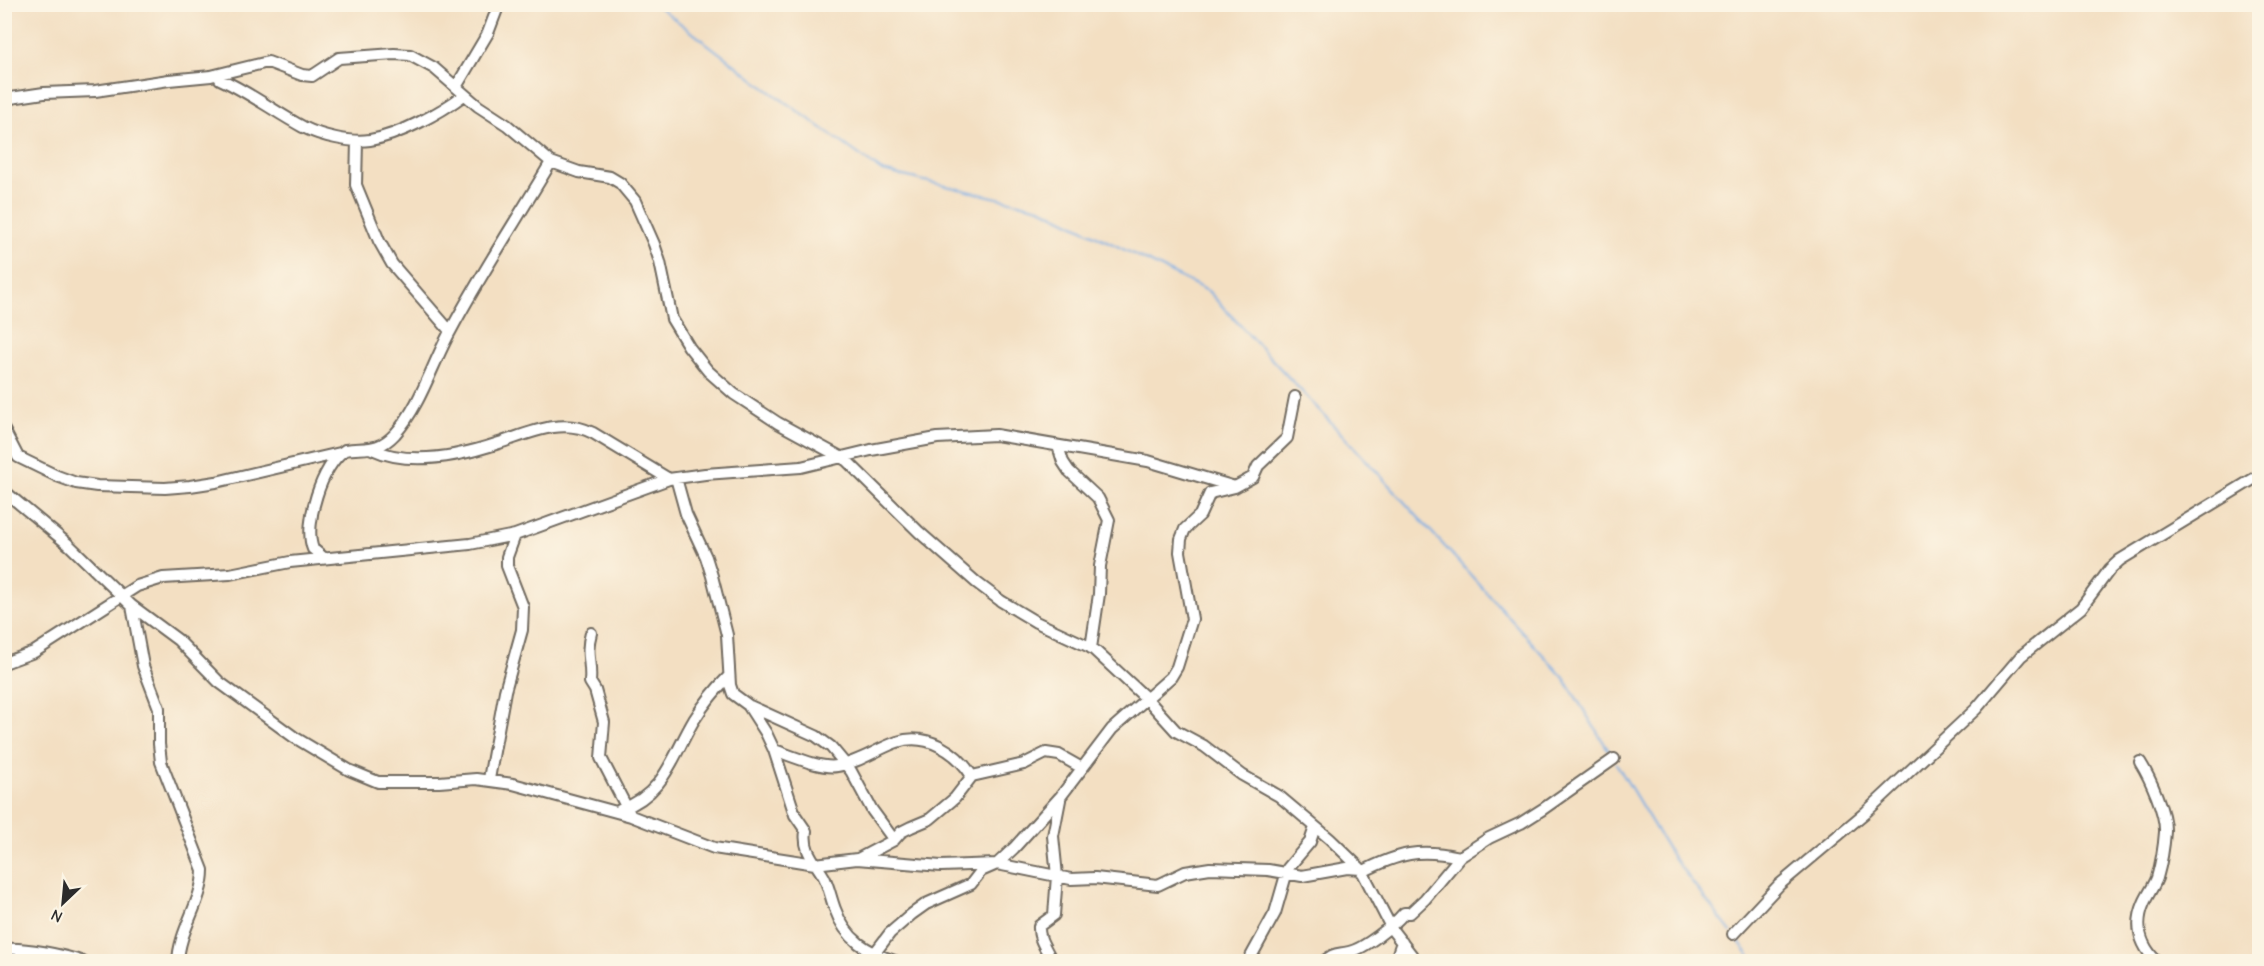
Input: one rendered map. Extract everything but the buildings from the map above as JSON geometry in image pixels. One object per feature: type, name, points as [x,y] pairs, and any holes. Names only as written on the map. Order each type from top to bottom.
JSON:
[{"type":"street","points":[[220,79],[306,128],[339,138],[357,141],[370,140],[390,134],[447,107],[460,91],[488,33],[499,4]]},
{"type":"street","points":[[4,99],[44,93],[95,91],[211,76],[268,62],[302,75],[312,76],[339,58],[394,54],[410,55],[434,68],[551,162],[579,172],[609,177],[620,183],[635,201],[660,262],[672,319],[680,334],[708,371],[734,394],[778,423],[842,457],[919,532],[977,583],[1036,622],[1091,648],[1147,699],[1176,731],[1204,746],[1242,775],[1279,796],[1362,870],[1377,903],[1393,927],[1393,931],[1417,962]]},
{"type":"street","points":[[357,141],[356,185],[379,241],[392,264],[450,331]]},
{"type":"street","points":[[4,430],[18,457],[76,483],[97,486],[165,488],[190,486],[216,482],[345,450],[372,449],[383,444],[410,414],[450,331],[482,273],[551,162]]},
{"type":"street","points":[[874,954],[890,933],[912,914],[926,904],[971,884],[981,872],[997,864],[1061,796],[1112,729],[1171,676],[1177,667],[1192,619],[1180,552],[1183,533],[1200,515],[1210,493],[1235,487],[1253,477],[1258,466],[1287,438],[1295,397]]},
{"type":"street","points":[[372,449],[396,458],[453,455],[499,443],[539,429],[569,426],[583,428],[672,479],[712,576],[727,635],[729,676],[733,694],[748,705],[825,741],[845,764],[872,810],[894,840]]},
{"type":"street","points":[[4,663],[34,652],[137,586],[163,578],[230,574],[290,562],[434,548],[515,535],[672,479],[790,468],[937,438],[996,435],[1167,465],[1235,487]]},
{"type":"street","points":[[1058,446],[1063,462],[1069,471],[1098,498],[1109,520],[1100,566],[1099,594],[1091,648]]},
{"type":"street","points":[[324,558],[316,553],[310,543],[314,512],[322,483],[330,466],[340,453]]},
{"type":"street","points":[[1733,934],[1779,885],[1866,812],[1976,709],[2021,656],[2072,617],[2091,597],[2110,569],[2120,560],[2259,475]]},
{"type":"street","points":[[4,491],[69,545],[120,596],[178,640],[219,682],[276,726],[358,774],[378,782],[489,780],[624,812],[714,848],[815,864],[836,864],[857,859],[894,840],[901,832],[930,819],[955,798],[972,777],[1024,764],[1046,753],[1059,755],[1082,768]]},
{"type":"street","points":[[489,780],[505,691],[522,630],[523,607],[507,567],[507,557],[515,535]]},
{"type":"street","points":[[132,606],[143,666],[159,708],[161,762],[203,870],[203,880],[180,942],[178,962]]},
{"type":"street","points":[[591,633],[587,657],[591,673],[590,682],[595,690],[604,722],[601,758],[624,812]]},
{"type":"street","points":[[624,812],[659,784],[694,719],[729,676]]},
{"type":"street","points":[[748,705],[774,750],[795,815],[806,831],[804,844],[826,881],[839,920],[856,941],[874,954],[897,962]]},
{"type":"street","points":[[774,750],[828,766],[845,764],[898,742],[925,741],[951,753],[972,777]]},
{"type":"street","points":[[1323,962],[1336,953],[1351,952],[1393,927],[1404,913],[1410,914],[1425,900],[1460,857],[1489,838],[1521,823],[1543,809],[1614,759]]},
{"type":"street","points":[[2140,762],[2164,820],[2165,831],[2156,879],[2142,906],[2140,919],[2141,940],[2145,951],[2157,962]]},
{"type":"street","points":[[1052,962],[1041,941],[1039,926],[1054,915],[1057,876],[1053,836],[1061,796]]},
{"type":"street","points":[[1248,962],[1275,913],[1290,864],[1313,838],[1315,827]]},
{"type":"street","points":[[857,859],[941,866],[997,864],[1057,876],[1158,885],[1185,872],[1196,870],[1268,870],[1302,876],[1347,868],[1362,870],[1407,853],[1439,853],[1460,857]]},
{"type":"street","points":[[1395,962],[1402,942]]},
{"type":"street","points":[[4,949],[15,948],[71,957],[83,962]]},
{"type":"waterway","points":[[655,4],[764,87],[882,171],[1040,208],[1208,291],[1378,473],[1564,678],[1612,756]]},
{"type":"waterway","points":[[1616,763],[1672,856],[1731,932]]},
{"type":"waterway","points":[[1735,936],[1754,962]]}]
